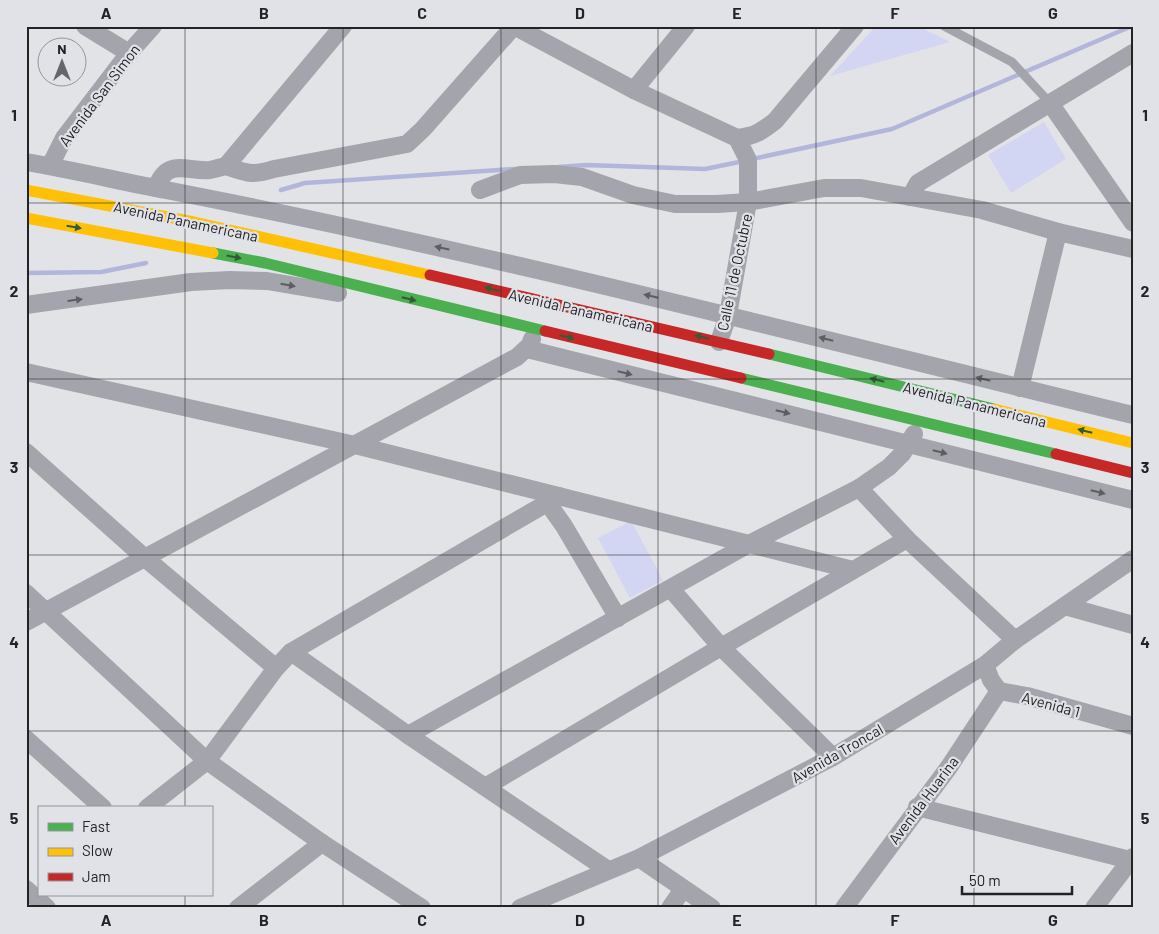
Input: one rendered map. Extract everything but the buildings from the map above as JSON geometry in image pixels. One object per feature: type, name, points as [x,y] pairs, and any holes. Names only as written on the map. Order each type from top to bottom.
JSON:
[{"type":"highway","name":"Avenida Panamericana","points":[[26,190],[181,219],[719,342],[1133,443]]},
{"type":"highway","name":"Avenida Panamericana","points":[[26,218],[265,263],[1133,473]]},
{"type":"street","points":[[85,26],[129,53]]},
{"type":"street","name":"Avenida San Simon","points":[[50,166],[64,138],[152,26]]},
{"type":"street","points":[[226,166],[343,26]]},
{"type":"street","points":[[156,188],[160,177],[167,171],[180,167],[211,170],[226,166],[245,173],[257,174],[274,169],[407,144],[423,129],[514,26],[634,90],[737,138],[752,136],[761,133],[775,121],[854,26]]},
{"type":"street","points":[[634,90],[686,26]]},
{"type":"street","points":[[910,197],[918,183],[1133,52]]},
{"type":"street","points":[[1050,103],[1133,223]]},
{"type":"street","name":"Calle 11 de Octubre","points":[[719,342],[728,315],[748,202],[748,160],[737,138]]},
{"type":"street","name":"Avenida Panamericana","points":[[26,162],[300,216],[505,262],[728,315],[1133,416]]},
{"type":"street","points":[[480,190],[520,176],[554,174],[582,177],[632,195],[675,204],[748,202],[824,188],[861,188],[982,210],[1058,232],[1133,249]]},
{"type":"street","points":[[1020,388],[1058,232]]},
{"type":"street","name":"Avenida Panamericana","points":[[26,306],[191,282],[230,280],[267,281],[344,294],[376,290]]},
{"type":"street","points":[[26,622],[518,357],[530,345],[535,329]]},
{"type":"street","points":[[527,349],[1133,500]]},
{"type":"street","points":[[26,372],[355,445],[553,499],[853,570]]},
{"type":"street","points":[[408,734],[749,544],[859,488],[889,467],[902,454],[921,421]]},
{"type":"street","points":[[26,452],[145,558],[276,668]]},
{"type":"street","points":[[859,488],[907,539],[1015,640]]},
{"type":"street","points":[[553,499],[564,526],[618,618]]},
{"type":"street","points":[[150,806],[207,761],[276,668],[291,652],[553,499]]},
{"type":"street","points":[[485,787],[721,646],[907,539]]},
{"type":"street","name":"Avenida Troncal","points":[[520,908],[639,858],[834,757],[985,665],[1015,640],[1133,559]]},
{"type":"street","points":[[671,589],[721,646],[834,757]]},
{"type":"street","points":[[26,594],[47,611],[207,761],[322,843],[422,908]]},
{"type":"street","points":[[1065,606],[1133,624]]},
{"type":"street","points":[[291,652],[608,870]]},
{"type":"street","points":[[985,665],[991,680],[999,691]]},
{"type":"street","name":"Avenida 1","points":[[999,691],[1027,696],[1133,726]]},
{"type":"street","name":"Avenida Huarina","points":[[844,908],[948,767],[999,691]]},
{"type":"street","points":[[26,738],[101,806]]},
{"type":"street","points":[[917,807],[1132,858],[1094,908]]},
{"type":"street","points":[[238,908],[322,843]]},
{"type":"street","points":[[639,858],[712,908]]},
{"type":"street","points":[[670,908],[683,889]]},
{"type":"lane","points":[[944,26],[1012,62],[1050,103]]},
{"type":"shaded area","points":[[876,26],[918,26],[950,42],[830,76]]},
{"type":"shaded area","points":[[1044,122],[1066,159],[1011,193],[988,155]]},
{"type":"shaded area","points":[[631,521],[663,580],[630,598],[598,538]]},
{"type":"waterway","points":[[752,159],[892,129],[1132,26]]},
{"type":"waterway","points":[[558,167],[586,165],[705,169],[744,161]]},
{"type":"waterway","points":[[281,190],[305,183],[515,169]]},
{"type":"waterway","points":[[26,273],[101,272],[146,263]]},
{"type":"traffic: fast","points":[[213,253],[265,263],[545,331]]},
{"type":"traffic: fast","points":[[769,354],[994,409]]},
{"type":"traffic: fast","points":[[741,378],[1056,454]]},
{"type":"traffic: slow","points":[[26,190],[194,222],[430,275]]},
{"type":"traffic: slow","points":[[26,218],[213,253]]},
{"type":"traffic: slow","points":[[994,409],[1133,443]]},
{"type":"traffic: jam","points":[[430,275],[769,354]]},
{"type":"traffic: jam","points":[[545,331],[741,378]]},
{"type":"traffic: jam","points":[[1056,454],[1133,473]]}]
